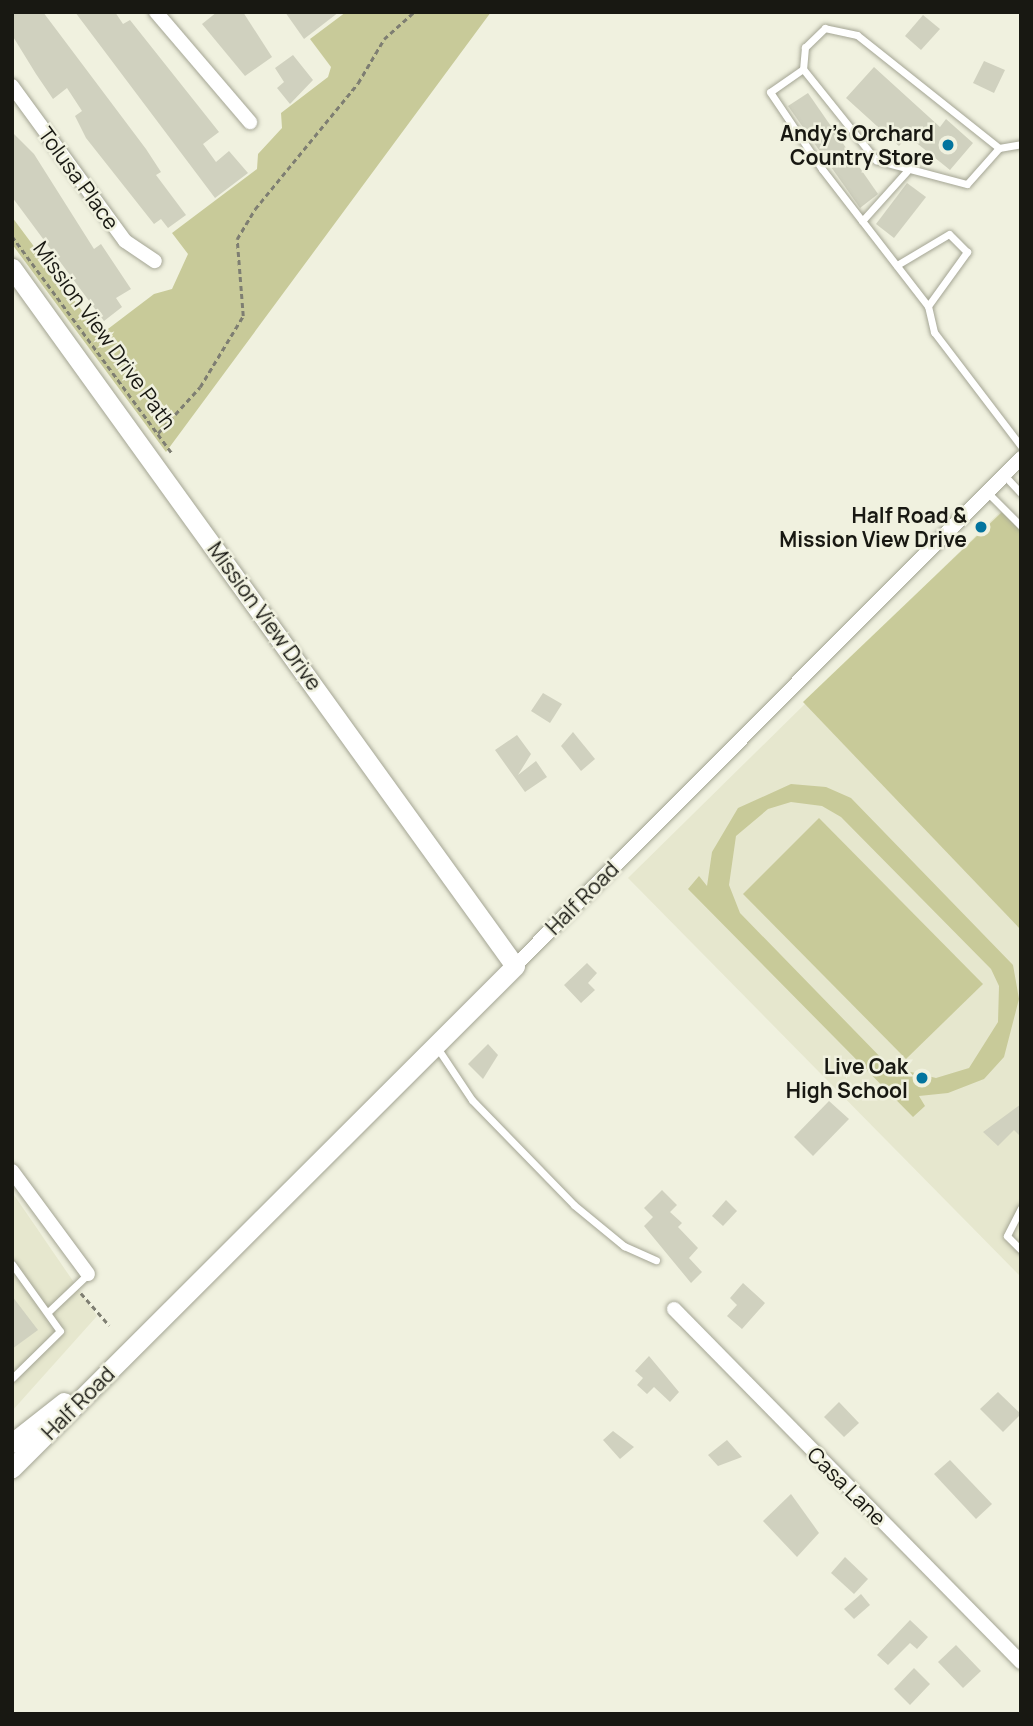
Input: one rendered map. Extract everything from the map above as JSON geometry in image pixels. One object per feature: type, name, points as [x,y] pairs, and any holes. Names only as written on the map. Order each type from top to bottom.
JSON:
[{"type":"street","points":[[156,12],[250,122]]},
{"type":"street","name":"Tolusa Place","points":[[12,86],[125,241],[155,261]]},
{"type":"street","name":"Mission View Drive","points":[[12,268],[515,966]]},
{"type":"street","name":"Half Road","points":[[12,1468],[1021,458]]},
{"type":"street","points":[[12,1171],[88,1274]]},
{"type":"street","name":"Casa Lane","points":[[674,1309],[1021,1662]]},
{"type":"street","name":"Half Road","points":[[12,1443],[144,1338]]},
{"type":"lane","points":[[999,148],[841,28],[825,28],[809,39],[803,69],[770,92],[862,221],[928,306],[934,332],[1021,446]]},
{"type":"lane","points":[[803,69],[876,160],[908,171],[967,184],[999,148],[1021,145]]},
{"type":"lane","points":[[862,221],[908,171]]},
{"type":"lane","points":[[897,265],[937,236],[959,239],[967,252],[928,306]]},
{"type":"lane","points":[[1004,475],[1021,493]]},
{"type":"lane","points":[[987,492],[1021,526]]},
{"type":"lane","points":[[436,1045],[472,1100],[574,1205],[624,1246],[656,1260]]},
{"type":"lane","points":[[1021,1208],[1007,1236],[1021,1250]]},
{"type":"lane","points":[[12,1264],[60,1331],[12,1378]]},
{"type":"lane","points":[[48,1312],[88,1274]]},
{"type":"path","points":[[158,433],[200,387],[243,316],[237,239],[249,219],[358,83],[384,38],[414,12]]},
{"type":"path","name":"Mission View Drive Path","points":[[12,236],[173,454]]},
{"type":"path","points":[[77,1288],[109,1325]]},
{"type":"shaded area","name":"Live Oak High School","points":[[1005,507],[1021,523],[1021,1277],[628,878]]},
{"type":"shaded area","points":[[12,1192],[97,1316],[12,1411]]},
{"type":"green space","points":[[346,12],[491,12],[166,452],[12,244],[12,217],[100,335],[154,294],[172,289],[188,254],[172,233],[257,169],[258,154],[282,128],[281,113],[328,77],[331,67],[310,39]]},
{"type":"green space","points":[[1002,512],[1021,531],[1021,930],[803,702]]},
{"type":"green space","points":[[791,784],[826,787],[851,798],[1013,965],[1019,999],[1004,1057],[984,1079],[948,1093],[919,1096],[925,1106],[913,1117],[688,889],[699,876],[707,886],[712,852],[738,808]],"holes":[[[791,802],[822,806],[841,817],[991,969],[999,986],[998,1022],[969,1068],[936,1078],[890,1067],[740,913],[729,885],[736,836],[768,809]]]},
{"type":"green space","points":[[819,818],[983,984],[906,1059],[743,894]]},
{"type":"building","points":[[12,12],[43,12],[146,149],[161,172],[156,175],[186,215],[168,228],[161,219],[154,224],[86,138],[75,116],[82,111],[67,88],[53,99],[36,74],[12,35]]},
{"type":"building","points":[[75,12],[115,12],[123,24],[130,20],[219,132],[203,144],[216,162],[229,151],[248,173],[215,198]]},
{"type":"building","points":[[217,12],[243,12],[272,57],[245,76],[202,24]]},
{"type":"building","points":[[285,12],[339,12],[304,39]]},
{"type":"building","points":[[923,15],[940,29],[921,50],[905,36]]},
{"type":"building","points":[[293,55],[313,80],[290,104],[277,88],[284,82],[275,68]]},
{"type":"building","points":[[984,61],[1005,70],[994,93],[973,83]]},
{"type":"building","points":[[874,67],[940,127],[946,119],[973,143],[950,170],[908,136],[899,146],[846,98]]},
{"type":"building","points":[[808,93],[878,194],[860,208],[788,106]]},
{"type":"building","points":[[12,132],[34,154],[94,249],[101,244],[131,289],[116,298],[122,307],[104,321],[12,197]]},
{"type":"building","points":[[907,183],[926,197],[894,238],[876,224]]},
{"type":"building","points":[[543,693],[562,704],[550,723],[531,711]]},
{"type":"building","points":[[573,732],[595,759],[581,771],[561,746]]},
{"type":"building","points":[[517,735],[531,754],[518,775],[536,761],[547,777],[525,792],[495,750]]},
{"type":"building","points":[[587,963],[597,973],[588,983],[595,990],[581,1003],[564,985]]},
{"type":"building","points":[[488,1044],[498,1055],[483,1079],[468,1064]]},
{"type":"building","points":[[829,1101],[849,1119],[813,1156],[794,1137]]},
{"type":"building","points":[[1021,1104],[1021,1137],[1014,1130],[998,1146],[983,1132]]},
{"type":"building","points":[[662,1190],[677,1205],[670,1212],[682,1223],[678,1227],[698,1248],[689,1258],[702,1272],[691,1283],[644,1226],[653,1217],[644,1208]]},
{"type":"building","points":[[726,1200],[737,1211],[723,1226],[712,1216]]},
{"type":"building","points":[[743,1283],[765,1303],[742,1329],[727,1316],[737,1305],[730,1298]]},
{"type":"building","points":[[12,1296],[38,1330],[12,1349]]},
{"type":"building","points":[[649,1356],[679,1392],[670,1402],[654,1387],[647,1394],[637,1385],[643,1378],[635,1371]]},
{"type":"building","points":[[998,1392],[1021,1414],[1003,1432],[980,1409]]},
{"type":"building","points":[[839,1402],[859,1423],[844,1437],[824,1417]]},
{"type":"building","points":[[613,1431],[634,1447],[620,1459],[603,1440]]},
{"type":"building","points":[[727,1440],[742,1457],[718,1466],[708,1455]]},
{"type":"building","points":[[950,1460],[992,1504],[976,1519],[934,1474]]},
{"type":"building","points":[[791,1494],[819,1533],[797,1557],[763,1521]]},
{"type":"building","points":[[845,1557],[868,1579],[854,1594],[831,1573]]},
{"type":"building","points":[[861,1594],[870,1605],[854,1619],[844,1609]]},
{"type":"building","points":[[910,1620],[928,1637],[917,1649],[910,1643],[888,1665],[877,1655]]},
{"type":"building","points":[[956,1645],[981,1671],[963,1688],[938,1662]]},
{"type":"building","points":[[914,1668],[930,1684],[910,1705],[894,1689]]},
{"type":"place","name":"Andy's Orchard Country Store","points":[[948,145]]},
{"type":"place","name":"Half Road & Mission View Drive","points":[[981,527]]},
{"type":"place","name":"Live Oak High School","points":[[922,1078]]}]
